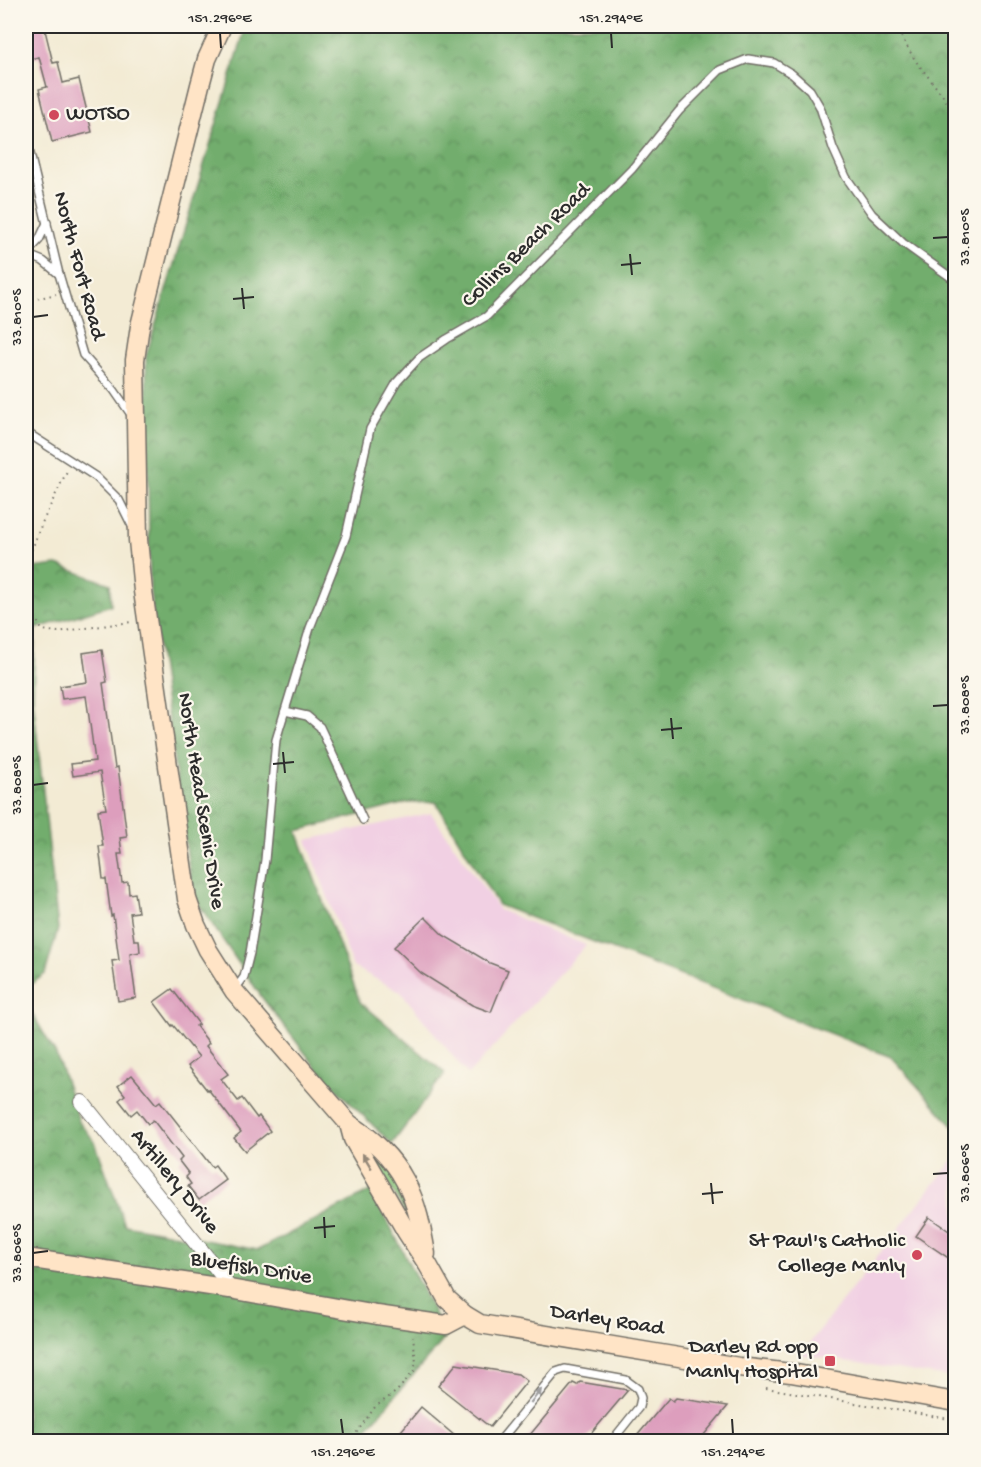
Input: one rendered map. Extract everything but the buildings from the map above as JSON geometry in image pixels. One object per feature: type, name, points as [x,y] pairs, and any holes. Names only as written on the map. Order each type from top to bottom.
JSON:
[{"type":"street","name":"North Head Scenic Drive","points":[[222,26],[204,68],[140,326],[135,360],[138,540],[187,899],[208,950],[234,991],[349,1124],[353,1139],[447,1299],[465,1315]]},
{"type":"street","name":"Artillery Drive","points":[[82,1102],[219,1272],[230,1289]]},
{"type":"street","name":"Bluefish Drive","points":[[26,1258],[446,1325],[465,1315]]},
{"type":"street","name":"Darley Road","points":[[465,1315],[480,1324],[956,1402]]},
{"type":"lane","name":"Collins Beach Road","points":[[234,991],[244,977],[250,953],[265,860],[276,740],[310,628],[346,536],[370,429],[397,382],[419,358],[486,316],[632,169],[679,111],[720,70],[748,59],[774,63],[792,74],[810,90],[820,107],[833,148],[846,177],[872,214],[903,243],[956,281]]},
{"type":"lane","name":"North Fort Road","points":[[26,137],[59,274],[83,355],[114,390],[137,424]]},
{"type":"lane","points":[[47,223],[39,240],[26,254],[44,261],[59,274]]},
{"type":"lane","points":[[26,432],[96,477],[119,500],[138,540]]},
{"type":"lane","points":[[285,711],[307,716],[320,727],[363,820]]},
{"type":"lane","points":[[499,1442],[556,1372],[565,1369],[626,1380],[638,1389],[641,1398],[639,1407],[611,1442]]},
{"type":"path","points":[[895,26],[915,60],[956,117]]},
{"type":"path","points":[[32,300],[48,296]]},
{"type":"path","points":[[26,553],[32,549],[71,461]]},
{"type":"path","points":[[26,601],[42,630],[57,632],[136,621]]},
{"type":"path","points":[[349,1442],[375,1407],[397,1391],[414,1371],[416,1362],[412,1338],[414,1320]]},
{"type":"shaded area","points":[[431,813],[499,910],[586,945],[468,1075],[401,992],[353,967],[307,840]]},
{"type":"shaded area","name":"St Paul's Catholic College Manly","points":[[955,1157],[955,1378],[801,1354]]},
{"type":"green space","points":[[246,26],[955,26],[955,1128],[891,1057],[498,905],[436,802],[406,803],[297,831],[360,1002],[445,1073],[392,1144],[323,1076],[263,999],[193,896],[150,592],[146,356]]},
{"type":"green space","points":[[57,565],[110,584],[111,605],[35,629],[33,699],[58,929],[45,974],[26,988],[26,569]]},
{"type":"green space","points":[[26,1003],[56,1054],[79,1121],[95,1142],[125,1225],[258,1250],[372,1190],[446,1337],[356,1441],[26,1441]]},
{"type":"green space","points":[[372,1152],[394,1172],[412,1224],[373,1157]]},
{"type":"place","name":"WOTSO","points":[[54,115]]},
{"type":"place","name":"St Paul's Catholic College Manly","points":[[917,1255]]},
{"type":"place","name":"Darley Rd opp Manly Hospital","points":[[830,1361]]}]
